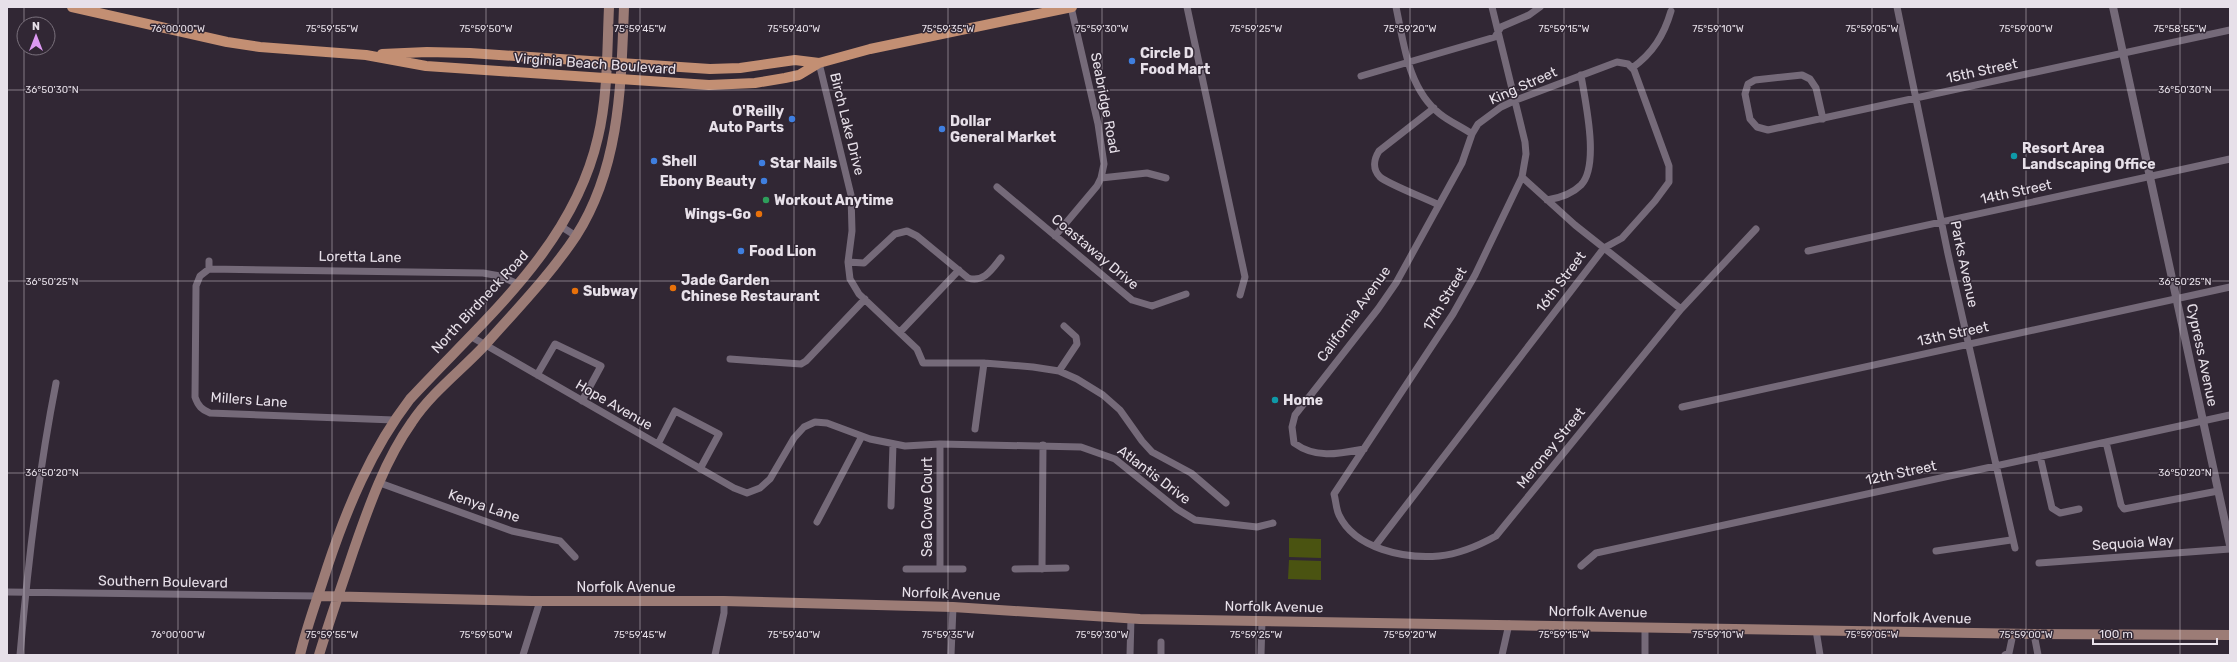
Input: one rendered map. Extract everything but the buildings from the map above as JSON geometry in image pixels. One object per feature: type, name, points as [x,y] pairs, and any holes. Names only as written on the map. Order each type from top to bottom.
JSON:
[{"type":"main road","name":"Virginia Beach Boulevard","points":[[72,7],[227,42],[260,47],[366,55],[426,66],[709,85],[755,83],[799,75],[819,63],[870,50],[1071,7]]},
{"type":"main road","name":"North Birdneck Road","points":[[300,655],[341,526],[372,457],[394,420],[410,399],[518,284],[562,227],[575,204],[592,159],[603,110],[609,7]]},
{"type":"main road","points":[[320,655],[337,597],[380,483],[396,448],[412,421],[425,405],[485,344],[533,292],[576,236],[596,197],[610,155],[615,133],[621,80],[624,7]]},
{"type":"main road","name":"Virginia Beach Boulevard","points":[[366,55],[427,52],[716,69],[740,68],[795,60],[819,63]]},
{"type":"main road","name":"Norfolk Avenue","points":[[318,596],[540,601],[724,601],[953,607],[1131,618],[1262,621],[1509,624],[2013,634],[2230,635]]},
{"type":"street","name":"Seabridge Road","points":[[1071,7],[1098,124],[1104,164],[1102,178]]},
{"type":"street","points":[[1187,7],[1245,277],[1240,295]]},
{"type":"street","points":[[1396,7],[1408,63],[1420,89],[1440,114],[1472,134]]},
{"type":"street","name":"17th Street","points":[[1334,494],[1453,314],[1475,275],[1522,177],[1526,160],[1525,142],[1516,100],[1492,7]]},
{"type":"street","points":[[1361,76],[1495,36],[1498,34],[1501,27],[1529,15],[1540,7]]},
{"type":"street","name":"Parks Avenue","points":[[1897,7],[1941,221],[1995,466],[2015,548]]},
{"type":"street","name":"Cypress Avenue","points":[[2113,7],[2218,491],[2227,515],[2230,545]]},
{"type":"street","points":[[1547,200],[1573,192],[1584,181],[1587,173],[1589,164],[1588,122],[1581,75],[1617,62],[1628,64],[1632,68],[1656,45],[1663,34],[1671,11]]},
{"type":"street","name":"15th Street","points":[[1822,119],[1816,88],[1810,79],[1802,75],[1755,80],[1748,84],[1745,94],[1750,119],[1757,127],[1768,130],[1822,119],[1917,99],[2230,30]]},
{"type":"street","name":"Birch Lake Drive","points":[[819,63],[851,195],[852,231],[848,262],[850,278],[855,288],[917,349],[923,363],[984,363]]},
{"type":"street","name":"16th Street","points":[[1375,546],[1604,248],[1622,238],[1655,201],[1669,182],[1669,166],[1632,68]]},
{"type":"street","name":"King Street","points":[[1472,134],[1478,124],[1488,116],[1516,100],[1581,75]]},
{"type":"street","points":[[1434,108],[1379,151],[1374,160],[1374,166],[1381,178],[1439,205]]},
{"type":"street","name":"California Avenue","points":[[1364,449],[1331,455],[1304,450],[1294,443],[1292,427],[1295,415],[1378,309],[1396,283],[1462,163],[1472,134]]},
{"type":"street","name":"14th Street","points":[[1808,251],[2230,159]]},
{"type":"street","points":[[1056,236],[1102,178],[1147,173],[1166,178]]},
{"type":"street","points":[[1522,177],[1604,248],[1682,309]]},
{"type":"street","name":"Coastaway Drive","points":[[997,187],[1137,303],[1152,306],[1186,294]]},
{"type":"street","points":[[562,227],[576,236]]},
{"type":"street","name":"Meroney Street","points":[[1334,494],[1339,515],[1361,540],[1375,546],[1406,555],[1439,556],[1469,549],[1496,536],[1682,309],[1756,229]]},
{"type":"street","points":[[848,262],[864,263],[895,234],[907,231],[917,236],[968,278],[978,279],[988,274],[1001,258]]},
{"type":"street","points":[[209,261],[209,269]]},
{"type":"street","name":"Loretta Lane","points":[[209,269],[483,273],[500,276],[518,284]]},
{"type":"street","name":"Millers Lane","points":[[209,269],[200,276],[196,286],[196,397],[200,408],[210,413],[394,420]]},
{"type":"street","points":[[900,332],[959,270]]},
{"type":"street","name":"13th Street","points":[[1682,407],[2230,287]]},
{"type":"street","points":[[730,359],[801,364],[806,361],[865,299]]},
{"type":"street","points":[[1059,370],[1077,344],[1076,337],[1064,326]]},
{"type":"street","name":"Hope Avenue","points":[[470,336],[700,469],[734,488],[747,493]]},
{"type":"street","points":[[537,375],[555,344],[601,366],[582,401]]},
{"type":"street","points":[[975,429],[984,363],[1059,370],[1104,395],[1120,410],[1142,442],[1152,452],[1190,473],[1226,503]]},
{"type":"street","points":[[20,655],[25,592],[41,460],[56,383]]},
{"type":"street","points":[[658,444],[675,411],[720,434],[700,469]]},
{"type":"street","name":"12th Street","points":[[1581,566],[1596,553],[2230,415]]},
{"type":"street","name":"Atlantis Drive","points":[[747,493],[760,488],[770,479],[794,438],[804,427],[815,422],[827,423],[862,436],[905,446],[940,444],[1081,447],[1115,459],[1177,510],[1195,520],[1257,527],[1273,523]]},
{"type":"street","points":[[817,522],[862,436]]},
{"type":"street","points":[[2106,442],[2120,505],[2124,509],[2218,491]]},
{"type":"street","points":[[891,506],[893,444]]},
{"type":"street","name":"Sea Cove Court","points":[[940,444],[940,569]]},
{"type":"street","points":[[1042,568],[1043,445]]},
{"type":"street","points":[[2040,456],[2052,508],[2060,512],[2079,509]]},
{"type":"street","name":"Kenya Lane","points":[[380,483],[512,531],[560,540],[575,557]]},
{"type":"street","points":[[1936,551],[2012,540]]},
{"type":"street","name":"Sequoia Way","points":[[2039,563],[2230,549]]},
{"type":"street","points":[[1015,569],[1066,568]]},
{"type":"street","points":[[906,569],[963,570]]},
{"type":"street","name":"Southern Boulevard","points":[[7,592],[318,596]]},
{"type":"street","points":[[524,655],[540,601]]},
{"type":"street","points":[[716,655],[724,613],[724,601]]},
{"type":"street","points":[[951,655],[953,607]]},
{"type":"street","points":[[1130,655],[1131,618]]},
{"type":"street","points":[[1262,621],[1262,655]]},
{"type":"street","points":[[1501,653],[1509,624]]},
{"type":"street","points":[[1644,627],[1645,655]]},
{"type":"street","points":[[1816,630],[1820,655]]},
{"type":"street","points":[[2005,655],[2009,653],[2013,634]]},
{"type":"street","points":[[2034,634],[2038,655]]},
{"type":"street","points":[[1161,642],[1161,655]]},
{"type":"green space","points":[[1289,538],[1321,539],[1321,558],[1289,557]]},
{"type":"green space","points":[[1289,560],[1321,561],[1321,580],[1288,579]]},
{"type":"place","name":"Circle D Food Mart","points":[[1132,61]]},
{"type":"place","name":"O'Reilly Auto Parts","points":[[792,119]]},
{"type":"place","name":"Dollar General Market","points":[[942,129]]},
{"type":"place","name":"Resort Area Landscaping Office","points":[[2014,156]]},
{"type":"place","name":"Shell","points":[[654,161]]},
{"type":"place","name":"Star Nails","points":[[762,163]]},
{"type":"place","name":"Ebony Beauty","points":[[764,181]]},
{"type":"place","name":"Workout Anytime","points":[[766,200]]},
{"type":"place","name":"Wings-Go","points":[[759,214]]},
{"type":"place","name":"Food Lion","points":[[741,251]]},
{"type":"place","name":"Jade Garden Chinese Restaurant","points":[[673,288]]},
{"type":"place","name":"Subway","points":[[575,291]]},
{"type":"place","name":"Home","points":[[1275,400]]}]
